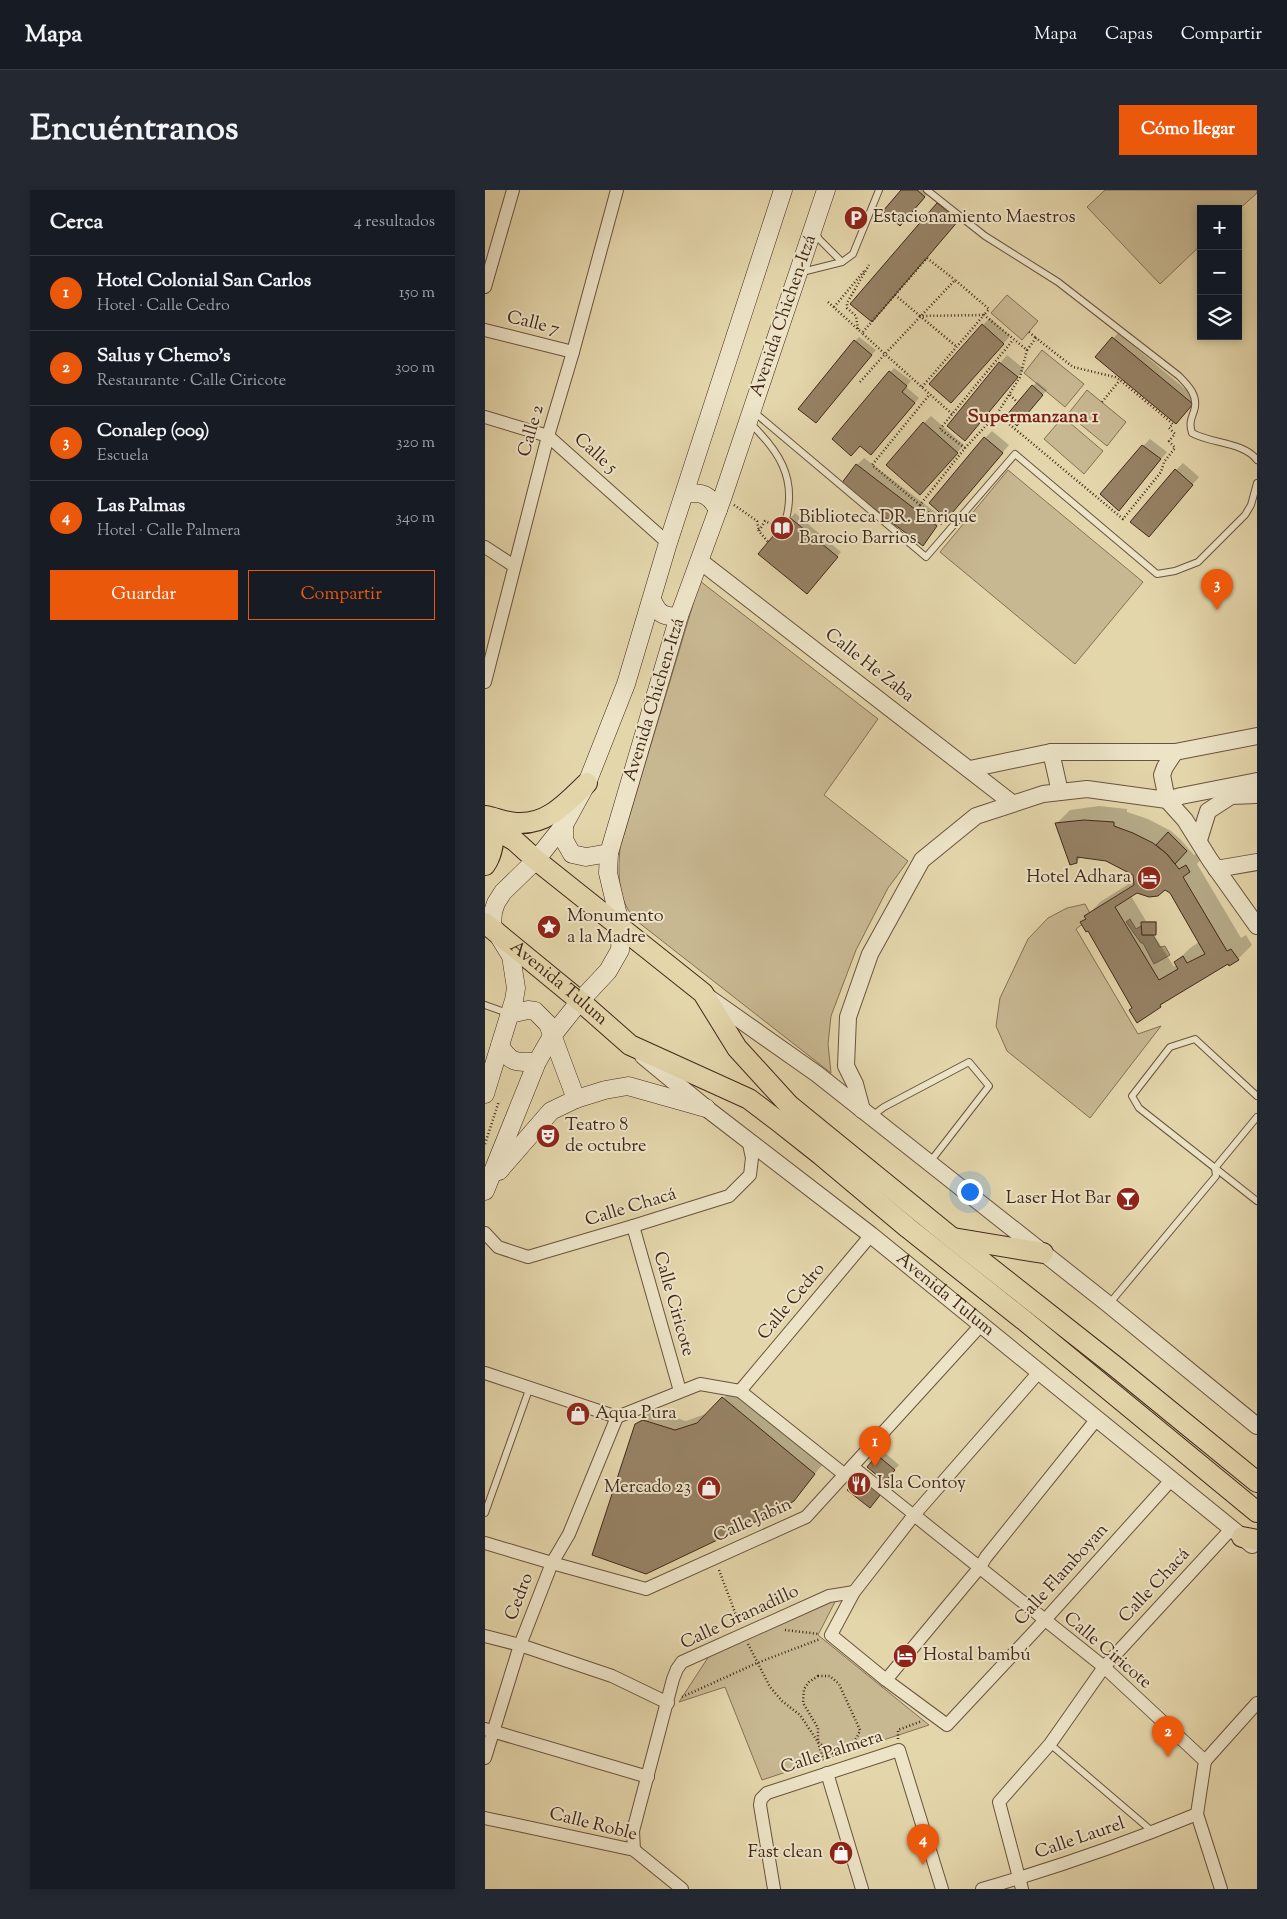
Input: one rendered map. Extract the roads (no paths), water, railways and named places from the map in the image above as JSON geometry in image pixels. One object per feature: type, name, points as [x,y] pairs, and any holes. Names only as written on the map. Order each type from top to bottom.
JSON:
[{"type":"main road","name":"Avenida Chichen-Itzá","points":[[492,1097],[488,1074],[500,1046],[516,988],[511,956],[491,929],[493,912],[496,903],[515,879],[536,860],[564,825],[587,783],[626,684],[668,543],[783,190]]},
{"type":"main road","name":"Avenida Chichen-Itzá","points":[[487,1187],[537,1062],[553,1036],[580,1001],[609,971],[620,950],[621,928],[608,873],[609,853],[679,616],[700,561],[826,190]]},
{"type":"main road","points":[[685,494],[695,492],[706,494],[713,501],[720,503]]},
{"type":"main road","points":[[652,599],[656,610],[661,614],[670,617],[679,616]]},
{"type":"main road","points":[[488,822],[517,823],[533,821],[556,813],[587,783]]},
{"type":"main road","points":[[488,822],[515,841],[536,860],[703,993],[737,1048],[789,1106],[1257,1482]]},
{"type":"main road","points":[[485,865],[493,845],[488,822]]},
{"type":"main road","points":[[564,825],[564,840],[573,854],[587,857],[609,853]]},
{"type":"main road","name":"Avenida Tulum","points":[[491,929],[580,1001],[630,1045],[749,1099],[821,1155],[1257,1512]]},
{"type":"main road","points":[[510,1014],[535,1010],[548,1024],[576,1099]]},
{"type":"main road","points":[[500,1046],[507,1057],[513,1061],[537,1062]]},
{"type":"main road","points":[[487,1187],[551,1111],[576,1099],[605,1090],[628,1086],[706,1108]]},
{"type":"main road","points":[[951,1237],[1043,1253]]},
{"type":"street","points":[[485,287],[513,190]]},
{"type":"street","name":"Calle 2","points":[[485,682],[548,436],[617,190]]},
{"type":"street","name":"Calle 7","points":[[485,330],[573,352]]},
{"type":"street","name":"Calle 5","points":[[485,417],[548,436],[668,543]]},
{"type":"street","points":[[485,548],[514,566]]},
{"type":"street","name":"Calle He Zaba","points":[[700,561],[1012,802]]},
{"type":"street","points":[[971,769],[1051,752],[1175,752],[1257,736]]},
{"type":"street","points":[[1051,752],[1060,792]]},
{"type":"street","points":[[1175,752],[1162,775],[1167,800],[1185,820],[1216,869],[1257,926]]},
{"type":"street","points":[[866,1114],[846,1066],[848,1017],[870,954],[922,860],[976,816],[1012,802],[1043,794],[1087,790],[1167,800],[1188,794],[1257,781]]},
{"type":"street","points":[[1199,840],[1208,811],[1231,796],[1257,795]]},
{"type":"street","points":[[1216,869],[1257,862]]},
{"type":"street","points":[[703,993],[817,1074],[1108,1304],[1257,1426]]},
{"type":"street","name":"Avenida Tulum","points":[[630,1045],[706,1108],[871,1235],[1247,1539]]},
{"type":"street","name":"Calle Chacá","points":[[485,1234],[498,1247],[528,1257],[729,1196],[750,1175],[752,1158],[748,1139]]},
{"type":"street","name":"Calle Ciricote","points":[[633,1226],[680,1392]]},
{"type":"street","name":"Calle Cedro","points":[[741,1391],[871,1235]]},
{"type":"street","points":[[849,1470],[981,1325]]},
{"type":"street","points":[[854,1592],[913,1515],[1039,1372]]},
{"type":"street","points":[[485,1373],[617,1417],[700,1384],[741,1391],[913,1515]]},
{"type":"street","points":[[551,1563],[569,1534],[617,1417]]},
{"type":"street","points":[[886,1680],[980,1567],[1092,1425]]},
{"type":"street","name":"Calle Jabin","points":[[485,1543],[646,1589],[806,1517],[849,1470]]},
{"type":"street","name":"Calle Flamboyan","points":[[854,1592],[831,1635],[886,1680],[947,1725],[1045,1621],[1172,1479]]},
{"type":"street","name":"Calle Ciricote","points":[[913,1515],[1103,1667],[1205,1760]]},
{"type":"street","name":"Calle Chacá","points":[[1103,1667],[1247,1539]]},
{"type":"street","name":"Cedro","points":[[485,1758],[489,1730],[551,1563]]},
{"type":"street","name":"Calle Granadillo","points":[[634,1850],[633,1831],[673,1679],[682,1662],[829,1596],[854,1592]]},
{"type":"street","points":[[485,1636],[611,1676],[668,1703]]},
{"type":"street","name":"Calle Laurel","points":[[1020,1884],[999,1802],[1050,1744],[1103,1667]]},
{"type":"street","points":[[1221,1889],[1197,1814],[1205,1760],[1257,1703]]},
{"type":"street","points":[[489,1730],[648,1777]]},
{"type":"street","name":"Calle Palmera","points":[[774,1889],[760,1805],[761,1799],[767,1793],[899,1750],[942,1889]]},
{"type":"street","points":[[827,1773],[862,1889]]},
{"type":"street","name":"Calle Laurel","points":[[982,1889],[1020,1884],[1197,1814]]},
{"type":"street","name":"Calle Roble","points":[[485,1818],[634,1850],[682,1889]]},
{"type":"lane","points":[[798,274],[842,262],[853,254],[879,190]]},
{"type":"lane","points":[[927,190],[985,236],[1058,282],[1179,376],[1189,386],[1195,401],[1195,408],[1189,426],[1192,434],[1200,438],[1249,451],[1257,460]]},
{"type":"lane","points":[[813,228],[819,239],[842,262]]},
{"type":"lane","points":[[750,416],[767,439],[785,469],[789,483],[790,498],[786,520]]},
{"type":"lane","points":[[750,416],[926,557],[1015,454],[1157,574],[1198,562],[1237,524],[1251,505],[1257,483]]},
{"type":"lane","points":[[485,1005],[510,1014]]},
{"type":"lane","points":[[1257,1096],[1195,1039],[1170,1047],[1132,1096],[1139,1108],[1257,1201]]},
{"type":"lane","points":[[866,1114],[884,1107],[969,1062],[989,1086],[929,1163]]},
{"type":"lane","points":[[1108,1304],[1216,1176],[1215,1168],[1257,1116]]},
{"type":"lane","points":[[485,1512],[530,1387]]},
{"type":"lane","name":"Calle Laurel","points":[[1050,1744],[1153,1832]]},
{"type":"place","name":"Estacionamiento Maestros","points":[[856,218]]},
{"type":"place","name":"Biblioteca DR. Enrique Barocio Barrios","points":[[782,528]]},
{"type":"place","name":"Conalep (009)","points":[[1217,610]]},
{"type":"place","name":"Hotel Adhara","points":[[1149,878]]},
{"type":"place","name":"Monumento a la Madre","points":[[549,927]]},
{"type":"place","name":"Teatro 8 de octubre","points":[[548,1136]]},
{"type":"place","name":"Laser Hot Bar","points":[[1128,1199]]},
{"type":"place","name":"Aqua Pura","points":[[578,1414]]},
{"type":"place","name":"Hotel Colonial San Carlos","points":[[875,1467]]},
{"type":"place","name":"Isla Contoy","points":[[859,1484]]},
{"type":"place","name":"Mercado 23","points":[[709,1488]]},
{"type":"place","name":"Hostal bambú","points":[[905,1656]]},
{"type":"place","name":"Salus y Chemo's","points":[[1168,1757]]},
{"type":"place","name":"Fast clean","points":[[841,1853]]},
{"type":"place","name":"Las Palmas","points":[[923,1865]]},
{"type":"district","name":"Supermanzana 1","points":[[1033,417]]}]
